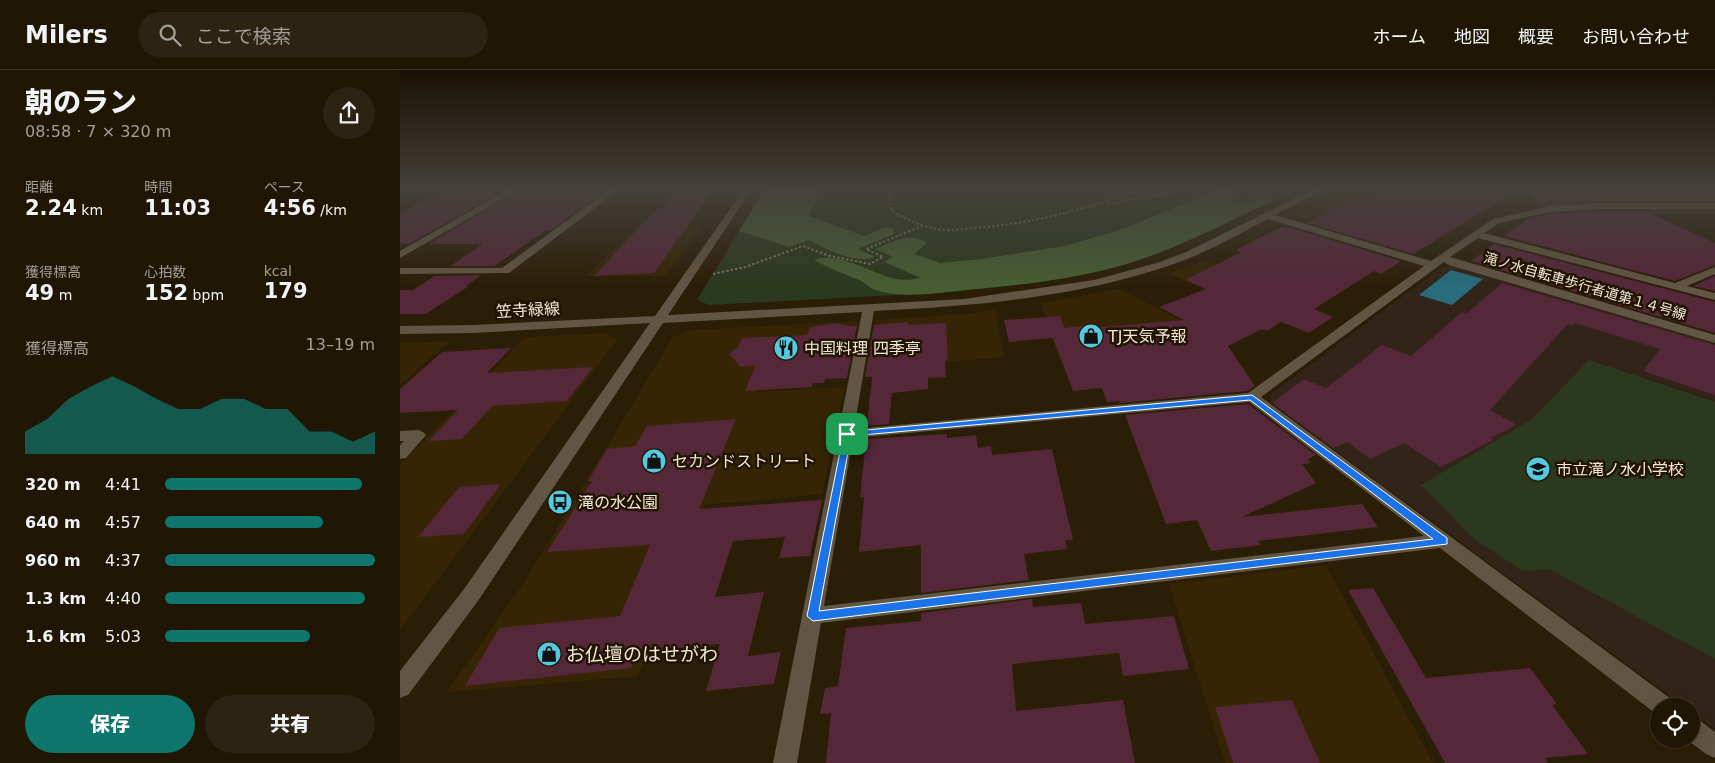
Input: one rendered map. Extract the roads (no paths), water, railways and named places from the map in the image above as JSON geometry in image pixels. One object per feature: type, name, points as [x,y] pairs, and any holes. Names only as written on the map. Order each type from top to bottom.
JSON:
[{"type":"street","points":[[400,255],[459,221]]},
{"type":"street","points":[[400,271],[505,271],[572,221]]},
{"type":"street","points":[[400,688],[470,595],[726,221]]},
{"type":"street","name":"笠寺緑線","points":[[400,330],[474,328],[964,303],[1095,283],[1164,264],[1256,221]]},
{"type":"street","points":[[1287,221],[1433,260]]},
{"type":"street","points":[[1309,221],[1422,254],[1433,260]]},
{"type":"street","points":[[847,434],[1252,397],[1433,260],[1495,221]]},
{"type":"street","points":[[1475,234],[1715,297]]},
{"type":"street","points":[[400,243],[418,245]]},
{"type":"street","name":"滝ノ水自転車歩行者道第１４号線","points":[[1448,260],[1715,339]]},
{"type":"street","points":[[1675,287],[1715,270]]},
{"type":"street","points":[[785,763],[870,308]]},
{"type":"street","points":[[1252,397],[1651,698]]},
{"type":"street","points":[[400,436],[418,435],[400,454]]},
{"type":"street","points":[[813,616],[1443,541]]},
{"type":"street","points":[[1700,735],[1715,746]]},
{"type":"water","points":[[1451,270],[1483,279],[1452,305],[1419,295]]},
{"type":"place","name":"TJ天気予報","points":[[1091,336]]},
{"type":"place","name":"中国料理 四季亭","points":[[786,348]]},
{"type":"place","name":"セカンドストリート","points":[[654,461]]},
{"type":"place","name":"市立滝ノ水小学校","points":[[1538,469]]},
{"type":"place","name":"滝の水公園","points":[[560,502]]},
{"type":"place","name":"お仏壇のはせがわ","points":[[549,654]]}]
